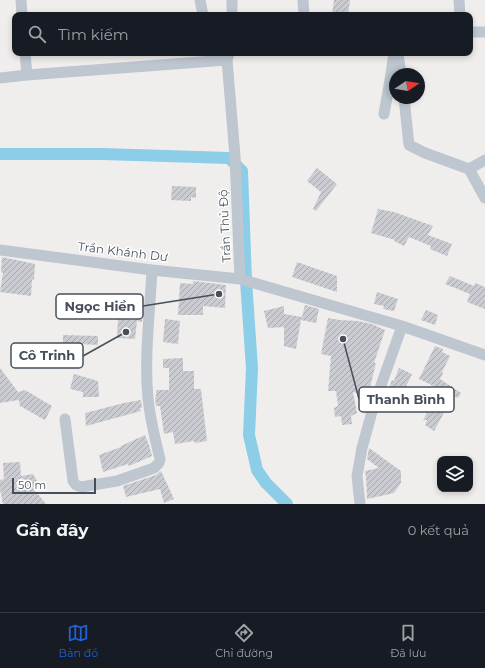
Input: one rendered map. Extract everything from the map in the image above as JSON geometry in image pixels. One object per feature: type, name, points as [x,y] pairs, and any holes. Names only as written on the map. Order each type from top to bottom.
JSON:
[{"type":"street","points":[[21,0],[22,12]]},
{"type":"street","points":[[200,0],[202,12]]},
{"type":"street","points":[[232,0],[232,12]]},
{"type":"street","points":[[304,0],[304,12]]},
{"type":"street","points":[[458,0],[460,12]]},
{"type":"street","points":[[473,32],[485,32]]},
{"type":"street","points":[[25,56],[27,75]]},
{"type":"street","points":[[384,114],[394,56]]},
{"type":"street","points":[[398,56],[400,68]]},
{"type":"street","points":[[0,78],[209,57],[228,57]]},
{"type":"street","name":"Trần Thủ Độ","points":[[228,57],[242,280]]},
{"type":"street","points":[[405,104],[409,144],[425,153],[469,169],[485,198]]},
{"type":"street","points":[[469,169],[485,160]]},
{"type":"street","name":"Trần Khánh Dư","points":[[0,250],[242,280],[402,326]]},
{"type":"street","points":[[65,420],[73,481],[76,485],[81,487],[117,481],[154,468],[159,463],[160,459],[151,422],[148,398],[147,370],[152,270]]},
{"type":"street","points":[[360,504],[357,476],[362,448],[373,408],[402,326],[485,355]]},
{"type":"building","points":[[334,0],[350,0],[348,12],[332,12]]},
{"type":"building","points":[[317,168],[337,184],[316,211],[313,209],[321,192],[307,181]]},
{"type":"building","points":[[172,186],[196,187],[196,198],[191,197],[191,201],[171,200]]},
{"type":"building","points":[[378,209],[394,212],[433,226],[428,235],[452,244],[447,256],[430,249],[431,246],[409,237],[404,246],[394,241],[395,240],[371,233]]},
{"type":"building","points":[[2,257],[35,264],[31,296],[0,292],[3,273],[1,272]]},
{"type":"building","points":[[297,262],[337,276],[337,292],[292,277]]},
{"type":"building","points":[[450,276],[474,286],[475,283],[485,287],[485,309],[467,302],[470,294],[445,284]]},
{"type":"building","points":[[193,281],[226,285],[225,308],[203,306],[203,315],[178,315],[180,283],[193,284]]},
{"type":"building","points":[[377,292],[398,299],[394,311],[383,309],[384,306],[374,304]]},
{"type":"building","points":[[135,295],[143,295],[142,322],[137,321],[135,339],[117,338],[118,319],[135,320]]},
{"type":"building","points":[[305,305],[319,309],[316,323],[301,320],[296,349],[284,346],[284,327],[268,328],[264,311],[284,306],[284,314],[302,317]]},
{"type":"building","points":[[426,310],[438,315],[435,325],[421,320]]},
{"type":"building","points":[[328,318],[358,321],[372,324],[385,330],[374,363],[376,363],[368,396],[353,392],[357,413],[351,416],[352,424],[342,425],[341,416],[335,417],[334,408],[338,406],[336,391],[328,391],[331,356],[321,354]]},
{"type":"building","points":[[165,319],[180,321],[178,344],[163,342]]},
{"type":"building","points":[[63,335],[98,336],[98,345],[63,343]]},
{"type":"building","points":[[435,346],[443,349],[442,352],[450,356],[440,379],[461,393],[458,398],[449,393],[453,396],[434,431],[425,425],[427,420],[423,420],[440,389],[419,379]]},
{"type":"building","points":[[183,358],[183,371],[194,371],[194,389],[201,389],[207,441],[195,443],[194,441],[175,444],[173,432],[164,434],[160,406],[156,406],[155,397],[156,390],[169,390],[169,368],[163,368],[163,359]]},
{"type":"building","points":[[0,368],[18,392],[25,390],[52,406],[45,420],[20,406],[19,400],[0,403]]},
{"type":"building","points":[[399,368],[412,374],[400,399],[387,393]]},
{"type":"building","points":[[74,374],[98,381],[99,397],[83,397],[83,392],[70,389]]},
{"type":"building","points":[[141,400],[141,411],[86,426],[85,413]]},
{"type":"building","points":[[145,435],[152,456],[129,466],[128,464],[103,472],[99,455],[121,447]]},
{"type":"building","points":[[369,448],[401,471],[401,483],[394,493],[367,499],[365,471],[379,468],[367,459]]},
{"type":"building","points":[[20,462],[21,476],[33,474],[40,486],[32,487],[46,504],[3,504],[0,480],[4,479],[3,463]]},
{"type":"building","points":[[161,471],[174,499],[164,503],[160,489],[126,497],[123,486],[156,475]]},
{"type":"waterway","points":[[0,154],[103,154],[229,158],[242,171],[246,281],[252,368],[249,435],[257,470],[266,483],[287,504]]},
{"type":"place","name":"Ngọc Hiền","points":[[219,294]]},
{"type":"place","name":"Cô Trinh","points":[[126,332]]},
{"type":"place","name":"Thanh Bình","points":[[343,339]]}]
